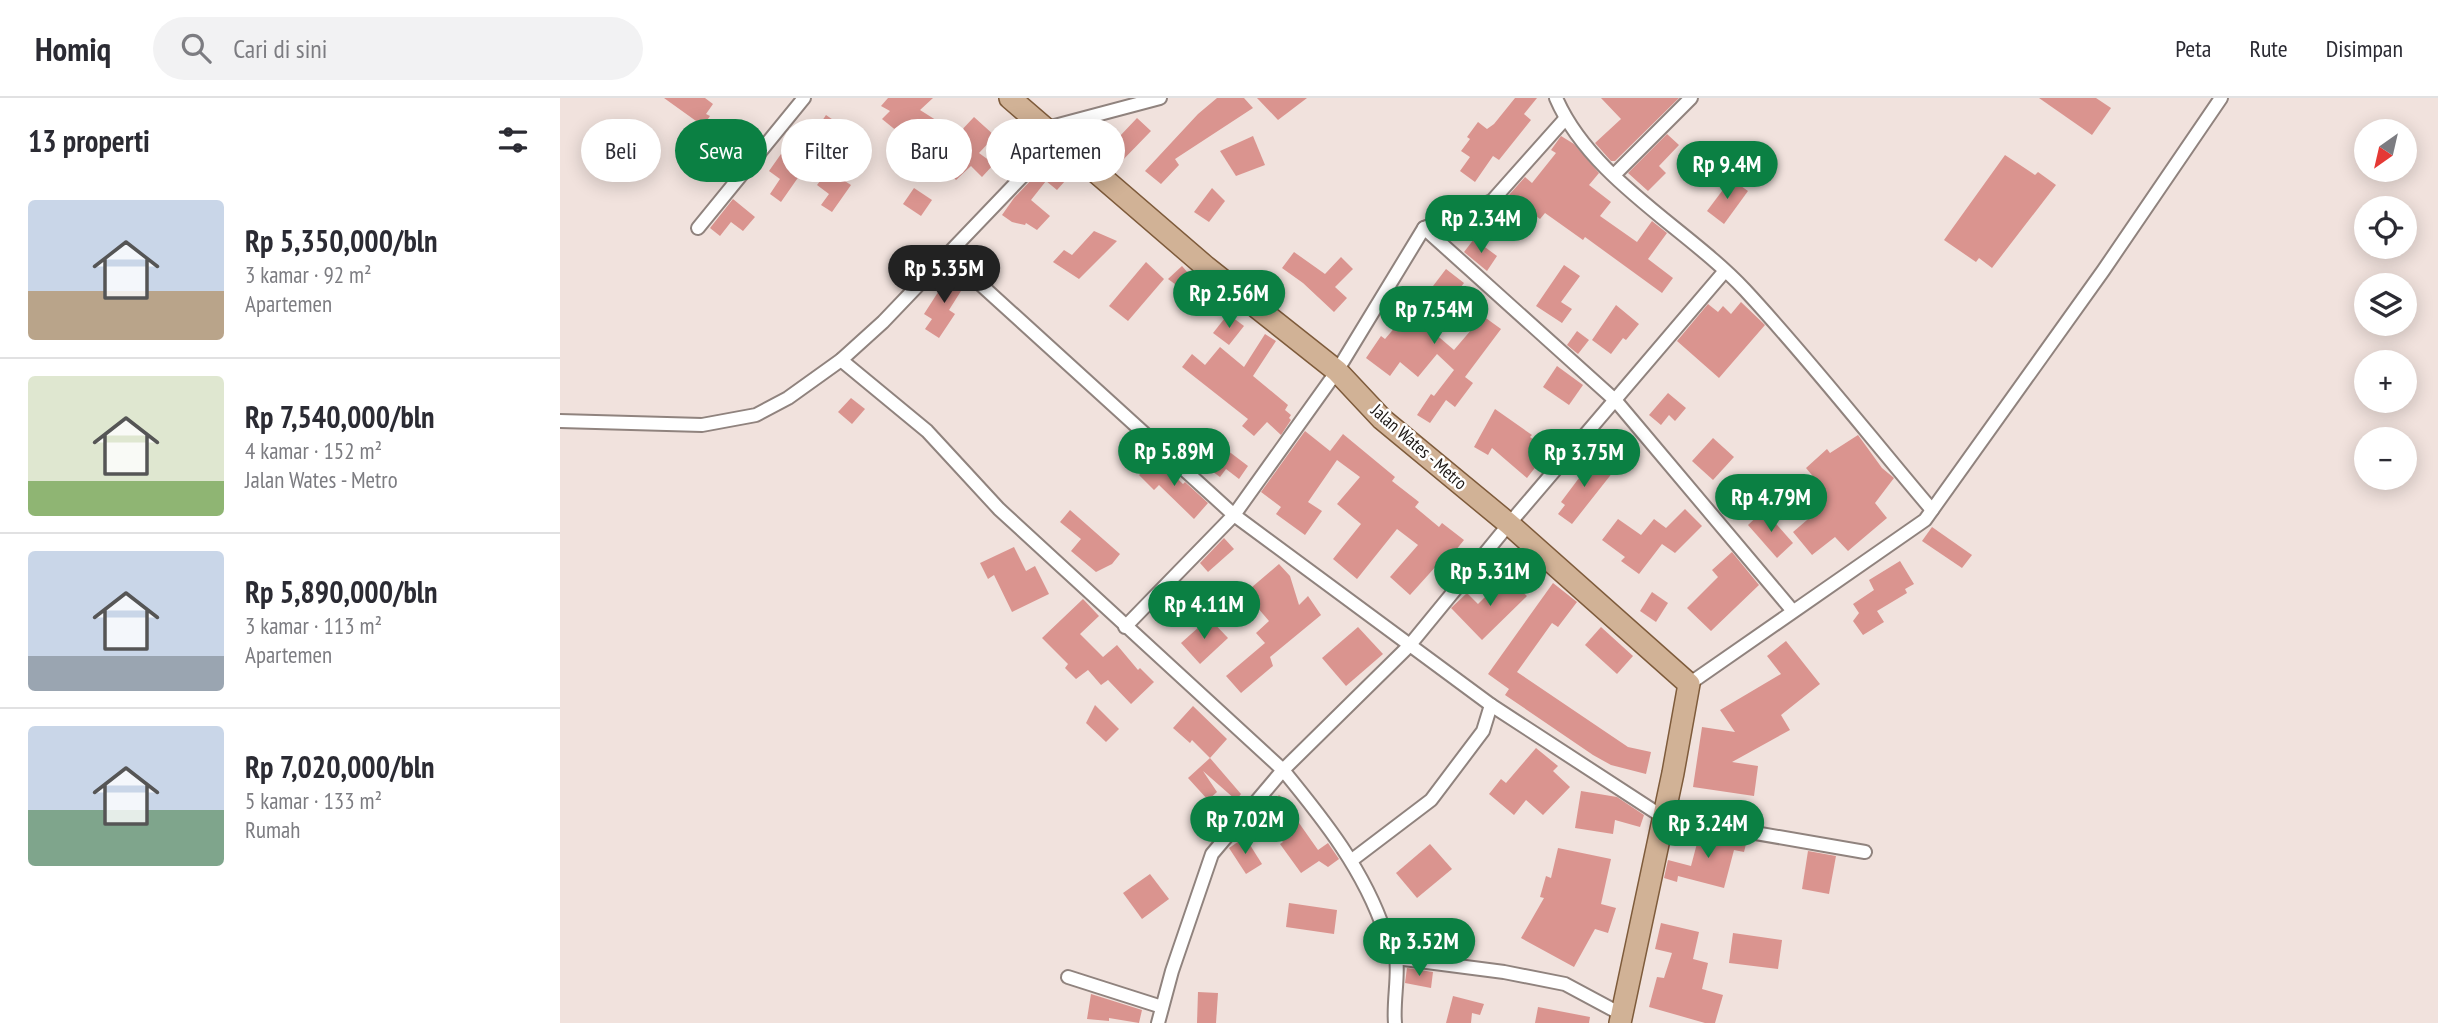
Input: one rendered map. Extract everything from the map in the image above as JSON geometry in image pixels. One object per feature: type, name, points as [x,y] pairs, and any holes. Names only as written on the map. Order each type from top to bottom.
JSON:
[{"type":"main road","name":"Jalan Wates - Metro","points":[[1010,98],[1035,119]]},
{"type":"main road","name":"Jalan Wates - Metro","points":[[1108,182],[1206,267],[1337,371],[1382,419],[1509,524],[1689,684]]},
{"type":"main road","points":[[1620,1019],[1674,773],[1689,684]]},
{"type":"street","points":[[698,228],[804,98]]},
{"type":"street","points":[[1098,119],[1160,98]]},
{"type":"street","points":[[1556,98],[1565,119],[1614,175],[1744,289],[1932,510]]},
{"type":"street","points":[[1614,175],[1691,98]]},
{"type":"street","points":[[1689,684],[1792,610],[1917,528],[2103,271],[2221,98]]},
{"type":"street","points":[[1125,627],[1234,515],[1337,371],[1424,228],[1492,201],[1565,119]]},
{"type":"street","points":[[560,421],[702,425],[756,415],[788,398],[841,360],[883,322],[1010,182]]},
{"type":"street","points":[[1424,228],[1616,401],[1792,610]]},
{"type":"street","points":[[946,253],[1234,515],[1491,705],[1663,817],[1865,852]]},
{"type":"street","points":[[1158,1023],[1212,854],[1283,769],[1409,646],[1509,524],[1724,272]]},
{"type":"street","points":[[841,360],[928,431],[999,509],[1283,769],[1320,814],[1352,860],[1375,903],[1396,958],[1393,1002],[1395,1023]]},
{"type":"street","points":[[1352,860],[1431,800],[1483,731],[1491,705]]},
{"type":"street","points":[[1396,958],[1504,972],[1565,984],[1620,1019]]},
{"type":"street","points":[[1068,977],[1161,1007]]},
{"type":"building","points":[[664,98],[705,98],[713,104],[706,114],[710,116],[708,119],[693,119]]},
{"type":"building","points":[[888,98],[933,98],[920,110],[934,119],[886,119],[886,122],[882,119],[890,111],[881,106]]},
{"type":"building","points":[[1217,98],[1244,98],[1253,108],[1175,159],[1179,165],[1161,184],[1145,171],[1198,114]]},
{"type":"building","points":[[1257,98],[1307,98],[1278,120]]},
{"type":"building","points":[[1515,98],[1537,98],[1524,114],[1531,120],[1499,160],[1493,156],[1475,182],[1460,171],[1470,157],[1461,151],[1470,139],[1467,137],[1478,122],[1487,129],[1494,124]]},
{"type":"building","points":[[1601,98],[1679,98],[1615,161],[1611,161],[1595,143],[1621,119]]},
{"type":"building","points":[[2039,98],[2096,98],[2111,108],[2092,135]]},
{"type":"building","points":[[974,117],[986,128],[986,146],[979,153],[986,158],[986,173],[982,177],[972,167]]},
{"type":"building","points":[[1137,118],[1151,131],[1125,158],[1125,131]]},
{"type":"building","points":[[1667,134],[1679,145],[1659,166],[1666,173],[1648,191],[1628,173]]},
{"type":"building","points":[[1253,136],[1265,165],[1236,176],[1220,151]]},
{"type":"building","points":[[1561,136],[1574,144],[1599,173],[1589,185],[1611,202],[1600,216],[1637,242],[1652,221],[1667,233],[1648,259],[1673,278],[1662,293],[1585,237],[1583,240],[1545,213],[1540,219],[1509,195],[1525,177],[1532,183],[1556,153],[1551,150]]},
{"type":"building","points":[[781,154],[781,182],[795,182],[781,202],[770,194],[780,179],[769,171]]},
{"type":"building","points":[[2005,155],[2056,185],[1992,268],[1979,258],[1976,262],[1944,240]]},
{"type":"building","points":[[1731,179],[1748,191],[1724,224],[1707,211]]},
{"type":"building","points":[[819,182],[846,182],[851,185],[832,212],[821,205],[829,194],[817,185]]},
{"type":"building","points":[[1029,182],[1045,182],[1031,200],[1050,216],[1037,230],[1026,223],[1012,222],[1002,215]]},
{"type":"building","points":[[1047,182],[1064,182],[1057,190]]},
{"type":"building","points":[[914,188],[932,200],[921,216],[903,204]]},
{"type":"building","points":[[1212,188],[1225,201],[1209,222],[1194,212]]},
{"type":"building","points":[[733,199],[755,217],[743,231],[731,222],[720,236],[710,228]]},
{"type":"building","points":[[1094,231],[1117,241],[1079,279],[1053,262],[1064,250],[1072,255]]},
{"type":"building","points":[[1474,239],[1497,256],[1487,271],[1464,252]]},
{"type":"building","points":[[1294,252],[1325,274],[1341,257],[1353,269],[1335,287],[1347,298],[1334,312],[1303,283],[1282,268]]},
{"type":"building","points":[[1146,262],[1164,279],[1128,321],[1109,306]]},
{"type":"building","points":[[1564,265],[1580,276],[1561,302],[1572,309],[1562,323],[1536,306]]},
{"type":"building","points":[[1182,266],[1195,281],[1187,293],[1168,279]]},
{"type":"building","points":[[1446,269],[1464,283],[1426,326],[1454,350],[1483,316],[1501,329],[1465,377],[1473,383],[1455,407],[1446,400],[1430,423],[1417,415],[1431,394],[1434,396],[1454,370],[1437,354],[1418,377],[1400,362],[1390,376],[1366,358],[1381,336],[1385,339],[1414,305],[1417,307]]},
{"type":"building","points":[[951,272],[966,283],[949,310],[955,314],[939,338],[925,329],[932,319],[924,314]]},
{"type":"building","points":[[1741,302],[1765,325],[1719,378],[1677,341],[1708,304],[1718,312],[1723,306],[1731,314]]},
{"type":"building","points":[[1616,305],[1639,324],[1626,340],[1623,338],[1611,354],[1592,340]]},
{"type":"building","points":[[1228,314],[1244,326],[1229,345],[1213,333]]},
{"type":"building","points":[[1577,331],[1589,340],[1578,354],[1567,345]]},
{"type":"building","points":[[1265,334],[1276,341],[1253,376],[1288,405],[1285,410],[1291,415],[1291,420],[1281,435],[1267,422],[1254,436],[1242,426],[1248,419],[1182,367],[1192,354],[1205,365],[1220,347],[1244,367]]},
{"type":"building","points":[[1557,366],[1583,385],[1569,405],[1543,387]]},
{"type":"building","points":[[1668,393],[1686,408],[1675,421],[1669,415],[1661,425],[1649,415]]},
{"type":"building","points":[[851,398],[865,409],[852,424],[838,412]]},
{"type":"building","points":[[1495,409],[1532,435],[1530,437],[1548,451],[1527,478],[1492,448],[1488,455],[1474,447]]},
{"type":"building","points":[[1184,430],[1218,454],[1223,447],[1248,466],[1239,479],[1226,469],[1220,477],[1175,444]]},
{"type":"building","points":[[1305,431],[1330,451],[1343,434],[1395,477],[1392,481],[1419,502],[1415,507],[1439,527],[1442,523],[1464,540],[1443,566],[1438,564],[1410,595],[1390,577],[1418,545],[1397,529],[1357,579],[1333,559],[1361,524],[1337,504],[1360,477],[1337,460],[1308,502],[1322,511],[1305,535],[1276,514],[1281,507],[1261,492]]},
{"type":"building","points":[[1858,435],[1882,468],[1894,478],[1875,503],[1887,518],[1848,551],[1835,537],[1812,555],[1793,532],[1814,514],[1804,501],[1822,487],[1806,468],[1827,449],[1830,453]]},
{"type":"building","points":[[1713,438],[1734,457],[1713,480],[1692,461]]},
{"type":"building","points":[[1587,455],[1613,472],[1572,524],[1558,514],[1565,505],[1561,502],[1585,470],[1579,467]]},
{"type":"building","points":[[1156,458],[1208,503],[1194,519],[1159,485],[1154,490],[1139,475]]},
{"type":"building","points":[[1685,509],[1702,526],[1675,553],[1662,544],[1639,574],[1621,561],[1625,557],[1602,540],[1618,519],[1641,535],[1654,519],[1666,528]]},
{"type":"building","points":[[1070,510],[1120,554],[1112,564],[1096,572],[1071,551],[1081,539],[1060,522]]},
{"type":"building","points":[[1764,510],[1793,543],[1777,558],[1748,525]]},
{"type":"building","points":[[1932,527],[1972,555],[1962,568],[1922,541]]},
{"type":"building","points":[[1224,538],[1234,549],[1208,572],[1200,563]]},
{"type":"building","points":[[1014,547],[1026,571],[1035,566],[1049,594],[1012,612],[994,575],[988,579],[980,563]]},
{"type":"building","points":[[1732,552],[1759,585],[1711,631],[1687,608],[1718,577],[1712,570]]},
{"type":"building","points":[[1900,561],[1914,584],[1905,589],[1907,593],[1877,611],[1884,622],[1863,635],[1853,621],[1859,613],[1853,604],[1874,590],[1869,580]]},
{"type":"building","points":[[1279,564],[1290,576],[1299,605],[1308,596],[1321,615],[1270,657],[1273,666],[1241,693],[1226,676],[1265,643],[1256,633],[1269,621],[1245,593]]},
{"type":"building","points":[[1506,576],[1527,596],[1482,640],[1451,608],[1467,593],[1478,604]]},
{"type":"building","points":[[1553,583],[1577,602],[1558,627],[1552,623],[1517,672],[1628,747],[1651,752],[1646,774],[1611,765],[1593,755],[1505,695],[1509,689],[1488,674]]},
{"type":"building","points":[[1652,592],[1668,603],[1656,622],[1640,611]]},
{"type":"building","points":[[1083,599],[1099,616],[1080,634],[1103,657],[1117,645],[1138,670],[1140,668],[1154,682],[1131,704],[1108,680],[1101,685],[1088,670],[1076,679],[1065,668],[1068,664],[1042,638]]},
{"type":"building","points":[[1209,618],[1228,638],[1200,664],[1181,643]]},
{"type":"building","points":[[1358,627],[1383,654],[1346,686],[1322,658]]},
{"type":"building","points":[[1601,627],[1633,656],[1617,674],[1585,645]]},
{"type":"building","points":[[1786,641],[1820,684],[1781,715],[1790,730],[1732,762],[1758,766],[1754,796],[1693,787],[1702,727],[1735,732],[1720,710],[1781,674],[1767,656]]},
{"type":"building","points":[[1095,705],[1119,729],[1106,742],[1086,723]]},
{"type":"building","points":[[1193,706],[1227,739],[1210,758],[1192,740],[1190,743],[1173,728]]},
{"type":"building","points":[[1536,748],[1558,766],[1553,771],[1570,787],[1543,815],[1526,800],[1514,815],[1489,794],[1501,779],[1506,783]]},
{"type":"building","points":[[1210,758],[1241,794],[1236,800],[1203,771],[1217,792],[1208,800],[1188,778]]},
{"type":"building","points":[[1581,791],[1617,797],[1644,815],[1640,827],[1615,820],[1613,834],[1575,828]]},
{"type":"building","points":[[1279,795],[1295,810],[1292,813],[1318,850],[1328,843],[1339,859],[1328,867],[1319,861],[1301,873],[1280,844],[1283,842],[1257,819]]},
{"type":"building","points":[[1700,832],[1747,840],[1744,852],[1734,850],[1724,888],[1678,876],[1677,882],[1664,878],[1668,860],[1691,866]]},
{"type":"building","points":[[1245,837],[1262,864],[1246,874],[1229,848]]},
{"type":"building","points":[[1430,844],[1452,869],[1417,898],[1396,873]]},
{"type":"building","points":[[1558,848],[1611,859],[1601,904],[1616,908],[1608,933],[1595,929],[1574,967],[1521,938],[1544,898],[1540,897],[1546,876],[1551,878]]},
{"type":"building","points":[[1808,851],[1836,856],[1829,894],[1802,889]]},
{"type":"building","points":[[1150,874],[1169,899],[1142,919],[1123,893]]},
{"type":"building","points":[[1289,903],[1337,910],[1334,934],[1286,927]]},
{"type":"building","points":[[1661,923],[1699,932],[1693,959],[1708,963],[1702,989],[1723,995],[1715,1023],[1705,1023],[1649,1007],[1657,977],[1664,978],[1672,953],[1655,949]]},
{"type":"building","points":[[1733,933],[1782,940],[1778,969],[1729,963]]},
{"type":"building","points":[[1407,968],[1433,972],[1431,988],[1405,983]]},
{"type":"building","points":[[1198,992],[1218,993],[1216,1023],[1197,1023]]},
{"type":"building","points":[[1091,994],[1142,1010],[1139,1023],[1109,1018],[1109,1021],[1087,1019]]},
{"type":"building","points":[[1453,996],[1484,1004],[1480,1015],[1472,1013],[1471,1023],[1446,1023]]},
{"type":"building","points":[[1538,1007],[1590,1017],[1589,1023],[1535,1023]]}]
